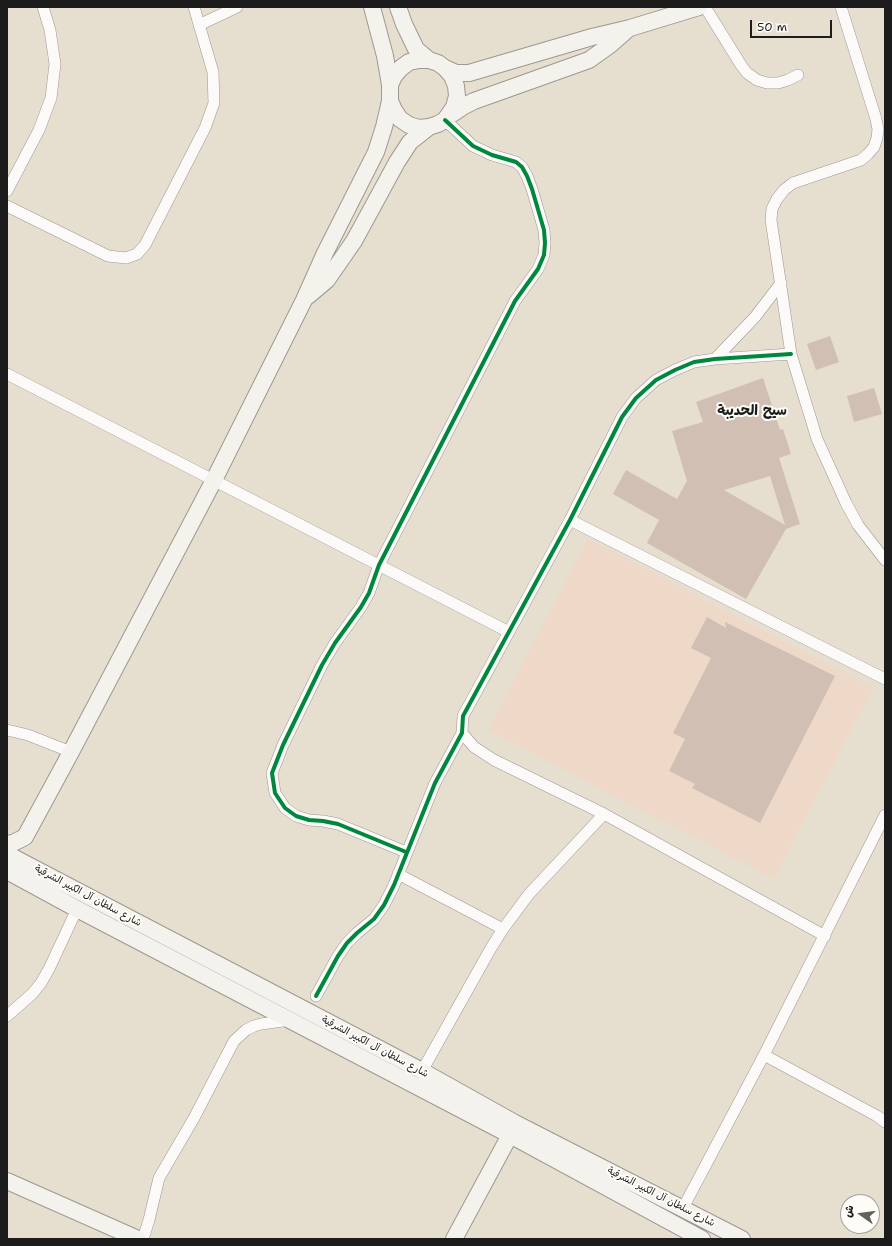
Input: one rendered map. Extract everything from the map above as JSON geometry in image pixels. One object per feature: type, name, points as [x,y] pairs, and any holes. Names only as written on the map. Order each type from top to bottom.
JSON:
[{"type":"street","points":[[7,191],[39,130],[51,98],[55,64],[50,30],[43,7]]},
{"type":"street","points":[[7,206],[108,256],[126,258],[136,254],[145,245],[205,128],[214,103],[213,72],[194,7]]},
{"type":"street","points":[[199,26],[237,7]]},
{"type":"street","points":[[372,7],[385,56],[394,110],[400,119],[409,125],[419,128],[438,124],[460,108],[474,101],[589,60],[630,28]]},
{"type":"street","points":[[398,7],[416,49],[429,60]]},
{"type":"street","points":[[7,844],[13,843],[24,837],[71,752],[214,480],[376,152],[384,127],[394,76],[409,62],[419,60],[429,60],[438,63],[456,73],[470,73],[699,7]]},
{"type":"street","points":[[705,7],[748,74],[757,80],[767,83],[778,83],[798,75]]},
{"type":"street","points":[[841,7],[876,120],[878,129],[877,138],[874,147],[861,160],[793,183],[777,198],[772,209],[771,220],[791,354],[817,439],[858,525],[885,560]]},
{"type":"street","points":[[445,68],[452,76],[456,86],[457,96],[454,107],[447,118]]},
{"type":"street","points":[[406,852],[338,824],[309,820],[296,816],[285,808],[275,793],[272,773],[283,745],[322,666],[335,643],[366,597],[379,565],[515,301],[538,269],[544,255],[544,230],[532,189],[522,167],[516,162],[492,155],[473,146],[447,118]]},
{"type":"street","points":[[304,300],[327,280],[354,241],[396,162],[410,142],[429,127]]},
{"type":"street","points":[[715,359],[755,317],[781,283]]},
{"type":"street","points":[[316,996],[338,956],[357,933],[374,919],[384,905],[435,783],[462,733],[463,716],[570,520],[622,417],[636,398],[656,380],[694,362],[715,359],[791,354]]},
{"type":"street","points":[[7,374],[509,632]]},
{"type":"street","points":[[570,520],[885,679]]},
{"type":"street","points":[[7,730],[28,735],[71,752]]},
{"type":"street","points":[[462,733],[474,747],[494,760],[604,814],[825,936]]},
{"type":"street","points":[[422,1071],[487,954],[503,929],[534,889],[604,814]]},
{"type":"street","points":[[683,1208],[881,831],[885,815]]},
{"type":"street","points":[[24,837],[29,857],[34,868]]},
{"type":"street","name":"شارع سلطان آل الكبير الشرقية","points":[[7,854],[422,1071],[515,1123],[742,1239]]},
{"type":"street","name":"شارع سلطان آل الكبير الشرقية","points":[[7,871],[510,1135],[695,1237]]},
{"type":"street","points":[[398,874],[503,929]]},
{"type":"street","points":[[7,1016],[32,994],[41,983],[77,909]]},
{"type":"street","points":[[143,1239],[150,1220],[159,1178],[194,1118],[234,1041],[243,1032],[254,1026],[290,1020]]},
{"type":"street","points":[[764,1055],[877,1116],[885,1122]]},
{"type":"street","points":[[454,1239],[510,1135]]},
{"type":"street","points":[[7,1181],[138,1239]]},
{"type":"shaded area","points":[[588,539],[873,688],[774,879],[488,730]]},
{"type":"building","points":[[830,336],[839,362],[816,370],[807,344]]},
{"type":"building","points":[[763,378],[780,430],[783,429],[791,454],[779,458],[800,524],[786,529],[746,599],[647,543],[659,520],[613,494],[626,470],[677,499],[687,481],[672,431],[703,422],[696,402]],"holes":[[[770,476],[785,525],[724,490]]]},
{"type":"building","points":[[874,388],[882,414],[854,422],[847,396]]},
{"type":"building","points":[[707,617],[726,628],[725,622],[835,676],[760,823],[692,788],[695,784],[669,771],[685,739],[673,733],[711,658],[691,648]]},
{"type":"cycle path","points":[[406,852],[338,824],[309,820],[296,816],[285,808],[275,793],[272,773],[283,745],[322,665],[369,593],[379,565],[515,301],[538,269],[544,255],[544,230],[532,189],[522,167],[516,162],[492,155],[473,146],[445,120]]},
{"type":"cycle path","points":[[316,996],[338,956],[347,943],[374,919],[384,905],[394,885],[435,783],[462,733],[463,716],[570,520],[622,417],[636,398],[656,380],[694,362],[715,359],[791,354]]},
{"type":"district","name":"سيح الحديبة","points":[[752,411]]}]
